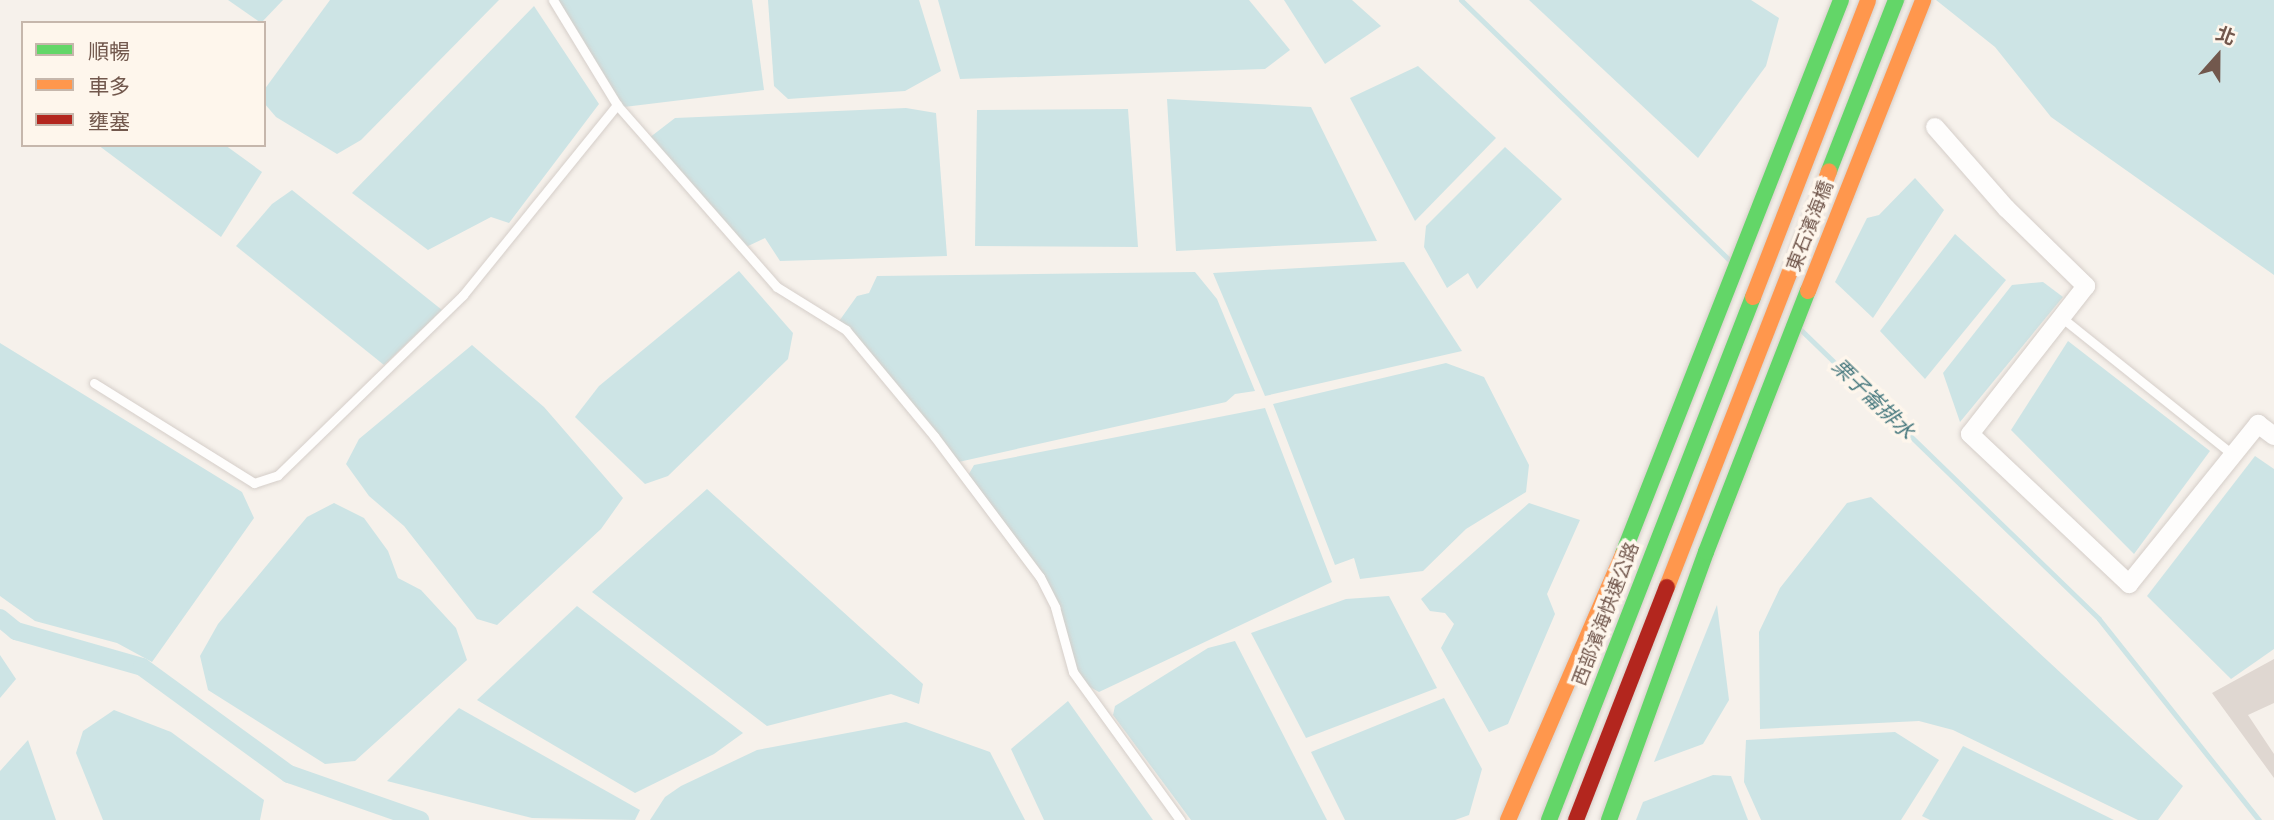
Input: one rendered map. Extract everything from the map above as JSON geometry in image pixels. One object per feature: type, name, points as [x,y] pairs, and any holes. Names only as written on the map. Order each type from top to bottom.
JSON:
[{"type":"main road","points":[[1508,820],[1685,400],[1840,0]]},
{"type":"main road","name":"東石濱海橋","points":[[1703,424],[1868,0]]},
{"type":"main road","name":"東石濱海橋","points":[[1576,820],[1896,0]]},
{"type":"main road","name":"東石濱海橋","points":[[1609,820],[1738,468],[1923,0]]},
{"type":"main road","name":"西部濱海快速公路","points":[[1549,820],[1703,424]]},
{"type":"street","points":[[1935,127],[2006,208],[2086,286],[1970,434],[2129,584],[2258,424],[2274,436]]},
{"type":"lane","points":[[553,0],[617,105],[777,288],[846,330],[934,436],[1040,577],[1055,607],[1073,672],[1180,820]]},
{"type":"lane","points":[[94,383],[254,483],[278,475],[463,295],[617,105]]},
{"type":"lane","points":[[2061,317],[2233,455]]},
{"type":"shaded area","points":[[228,0],[283,0],[263,21],[258,21]]},
{"type":"shaded area","points":[[330,0],[499,0],[361,140],[337,154],[276,117],[266,105],[266,87]]},
{"type":"shaded area","points":[[556,0],[752,0],[764,90],[624,107]]},
{"type":"shaded area","points":[[768,0],[919,0],[941,71],[905,91],[788,99],[774,86]]},
{"type":"shaded area","points":[[938,0],[1249,0],[1290,50],[1265,69],[960,79]]},
{"type":"shaded area","points":[[1284,0],[1352,0],[1381,26],[1325,64]]},
{"type":"shaded area","points":[[1529,0],[1751,0],[1779,18],[1766,66],[1698,158]]},
{"type":"shaded area","points":[[1936,0],[2274,0],[2274,275],[2051,117],[1995,47]]},
{"type":"shaded area","points":[[534,6],[599,104],[509,223],[491,217],[428,250],[352,193]]},
{"type":"shaded area","points":[[1418,66],[1496,138],[1415,221],[1350,98]]},
{"type":"shaded area","points":[[1167,99],[1311,107],[1377,241],[1176,251]]},
{"type":"shaded area","points":[[906,108],[936,113],[947,256],[780,261],[765,238],[746,247],[649,138],[675,118]]},
{"type":"shaded area","points":[[1128,109],[1138,247],[975,246],[977,110]]},
{"type":"shaded area","points":[[101,147],[228,147],[262,172],[221,237]]},
{"type":"shaded area","points":[[1505,147],[1562,199],[1477,289],[1468,273],[1447,288],[1424,247],[1426,226]]},
{"type":"shaded area","points":[[1915,178],[1944,210],[1873,318],[1835,282],[1867,218],[1879,215]]},
{"type":"shaded area","points":[[292,190],[442,310],[384,365],[236,246],[272,204]]},
{"type":"shaded area","points":[[1955,234],[2006,280],[1925,379],[1880,331]]},
{"type":"shaded area","points":[[1404,262],[1462,351],[1265,396],[1213,273]]},
{"type":"shaded area","points":[[739,271],[793,333],[788,359],[668,476],[645,484],[575,417],[599,386]]},
{"type":"shaded area","points":[[1195,272],[1217,299],[1255,391],[1235,394],[1226,402],[954,463],[837,324],[857,296],[869,293],[877,276]]},
{"type":"shaded area","points":[[2043,282],[2063,297],[1960,422],[1943,373],[2012,285]]},
{"type":"shaded area","points":[[2068,341],[2210,451],[2134,554],[2011,430]]},
{"type":"shaded area","points":[[0,343],[242,492],[254,518],[152,662],[117,643],[35,621],[0,596]]},
{"type":"shaded area","points":[[472,345],[544,407],[623,498],[601,529],[497,625],[477,619],[404,526],[369,496],[346,464],[359,439]]},
{"type":"shaded area","points":[[1446,363],[1484,377],[1529,465],[1526,492],[1466,529],[1423,571],[1360,579],[1354,558],[1335,565],[1273,404]]},
{"type":"shaded area","points":[[1265,408],[1332,582],[1099,692],[1079,681],[1047,592],[966,479],[974,465]]},
{"type":"shaded area","points":[[2255,456],[2274,469],[2274,649],[2231,679],[2147,596]]},
{"type":"shaded area","points":[[707,489],[923,684],[919,704],[891,694],[767,726],[592,592]]},
{"type":"shaded area","points":[[1871,497],[2183,786],[2158,820],[2138,820],[1953,730],[1919,721],[1760,729],[1759,632],[1780,588],[1847,503]]},
{"type":"shaded area","points":[[334,503],[364,518],[388,551],[398,578],[421,590],[456,628],[467,660],[355,761],[325,764],[208,690],[200,656],[218,624],[307,517]]},
{"type":"shaded area","points":[[1529,503],[1580,520],[1547,594],[1555,614],[1508,724],[1489,732],[1441,648],[1454,624],[1445,613],[1430,611],[1421,599]]},
{"type":"shaded area","points":[[1389,596],[1437,688],[1306,738],[1251,633],[1346,599]]},
{"type":"shaded area","points":[[1717,605],[1729,700],[1703,744],[1654,762]]},
{"type":"shaded area","points":[[577,606],[743,733],[714,754],[635,793],[477,700]]},
{"type":"shaded area","points":[[1235,641],[1327,820],[1191,820],[1113,715],[1115,706],[1208,648]]},
{"type":"shaded area","points":[[0,655],[16,679],[0,698]]},
{"type":"shaded area","points":[[1444,698],[1482,769],[1469,815],[1455,820],[1345,820],[1311,752]]},
{"type":"shaded area","points":[[1068,701],[1153,820],[1044,820],[1011,749]]},
{"type":"shaded area","points":[[459,708],[640,810],[635,820],[532,818],[387,781]]},
{"type":"shaded area","points":[[114,710],[171,732],[264,800],[260,820],[103,820],[76,753],[83,731]]},
{"type":"shaded area","points":[[906,722],[990,752],[1025,820],[650,820],[665,797],[681,786],[757,750]]},
{"type":"shaded area","points":[[1895,732],[1939,760],[1901,820],[1761,820],[1744,782],[1746,740]]},
{"type":"shaded area","points":[[28,740],[56,820],[0,820],[0,771]]},
{"type":"shaded area","points":[[1963,746],[2114,820],[1930,820],[1922,816]]},
{"type":"shaded area","points":[[1713,775],[1731,776],[1748,820],[1636,820],[1643,802]]},
{"type":"building","points":[[2274,659],[2274,703],[2248,715],[2274,754],[2274,778],[2212,693]]},
{"type":"waterway","name":"栗子崙排水","points":[[1461,0],[1731,262]]},
{"type":"waterway","name":"栗子崙排水","points":[[1801,330],[2099,619],[2259,820]]},
{"type":"waterway","points":[[0,618],[16,631],[142,667],[289,774],[420,820]]},
{"type":"traffic: fast","points":[[1623,554],[1841,0]]},
{"type":"traffic: fast","points":[[1829,171],[1896,0]]},
{"type":"traffic: fast","points":[[1609,820],[1706,552],[1808,291]]},
{"type":"traffic: fast","points":[[1549,820],[1753,297]]},
{"type":"traffic: slow","points":[[1753,297],[1868,0]]},
{"type":"traffic: slow","points":[[1808,291],[1923,0]]},
{"type":"traffic: slow","points":[[1667,587],[1829,171]]},
{"type":"traffic: slow","points":[[1508,820],[1623,554]]},
{"type":"traffic: jam","points":[[1576,820],[1667,587]]}]
